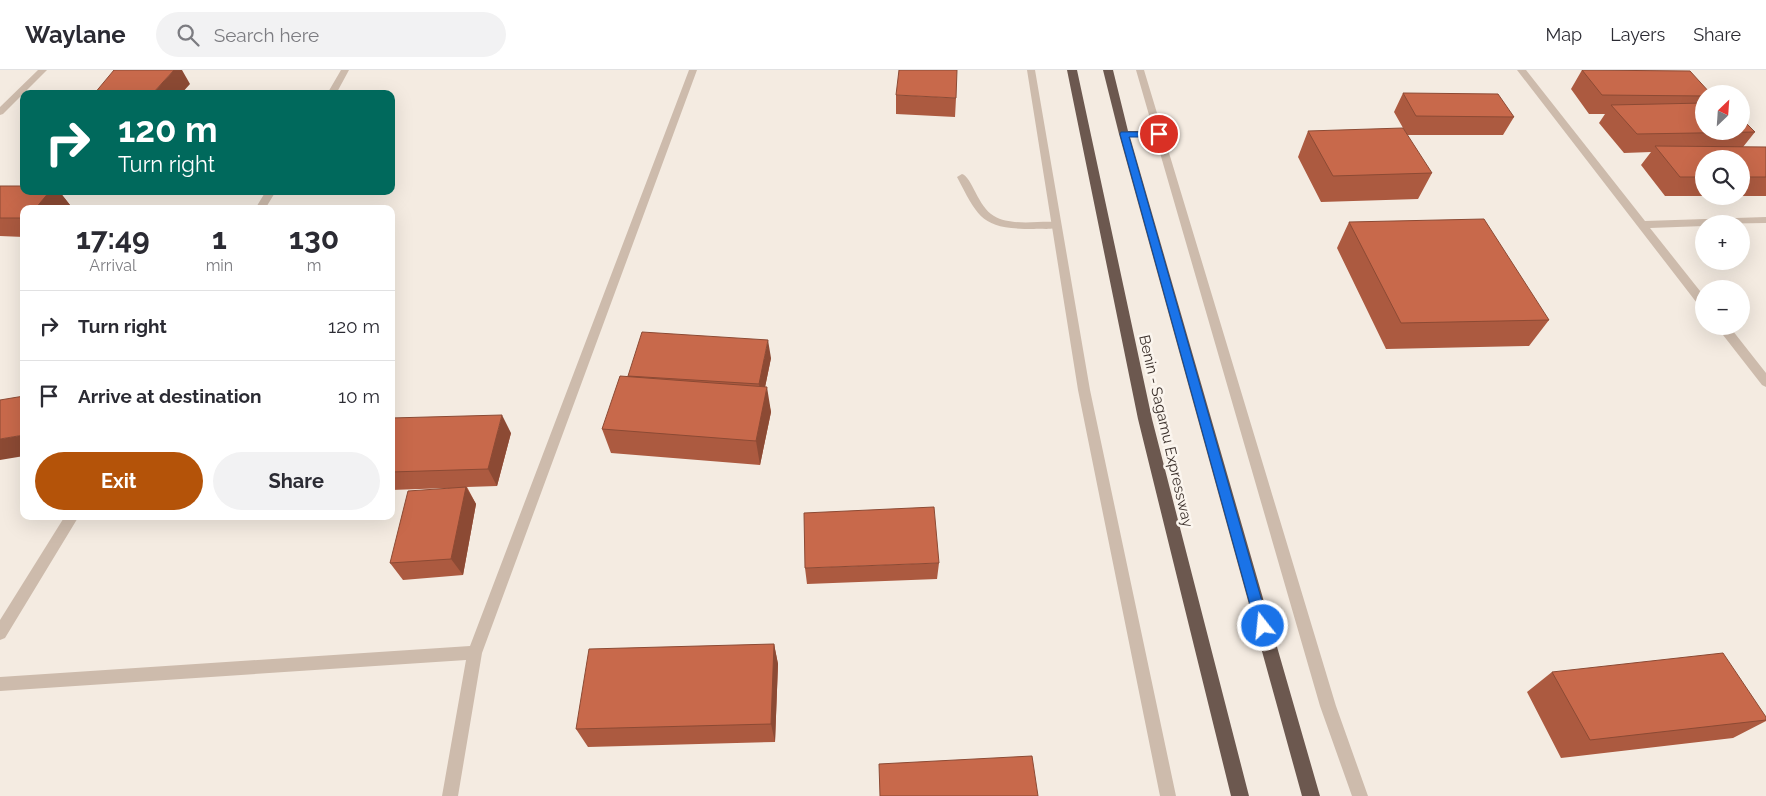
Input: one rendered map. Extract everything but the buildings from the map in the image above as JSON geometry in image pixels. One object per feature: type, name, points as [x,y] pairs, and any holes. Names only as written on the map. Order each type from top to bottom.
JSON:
[{"type":"highway","name":"Benin - Sagamu Expressway","points":[[1072,70],[1144,419],[1240,796]]},
{"type":"highway","points":[[1108,70],[1124,134],[1311,796]]},
{"type":"highway","points":[[1124,134],[1159,134]]},
{"type":"street","points":[[23,90],[43,70]]},
{"type":"street","points":[[333,90],[345,70]]},
{"type":"street","points":[[450,796],[474,653],[693,70]]},
{"type":"street","points":[[1031,70],[1055,225],[1084,390],[1168,796]]},
{"type":"street","points":[[1140,70],[1326,696],[1360,796]]},
{"type":"street","points":[[1521,70],[1640,225],[1695,293]]},
{"type":"street","points":[[0,112],[20,92]]},
{"type":"street","points":[[962,177],[977,207],[994,221],[1004,224],[1055,225]]},
{"type":"street","points":[[1640,225],[1766,220]]},
{"type":"street","points":[[1729,335],[1766,382]]},
{"type":"street","points":[[0,633],[70,520]]},
{"type":"street","points":[[0,684],[474,653]]},
{"type":"route","points":[[1159,134],[1124,134],[1263,626]]}]
